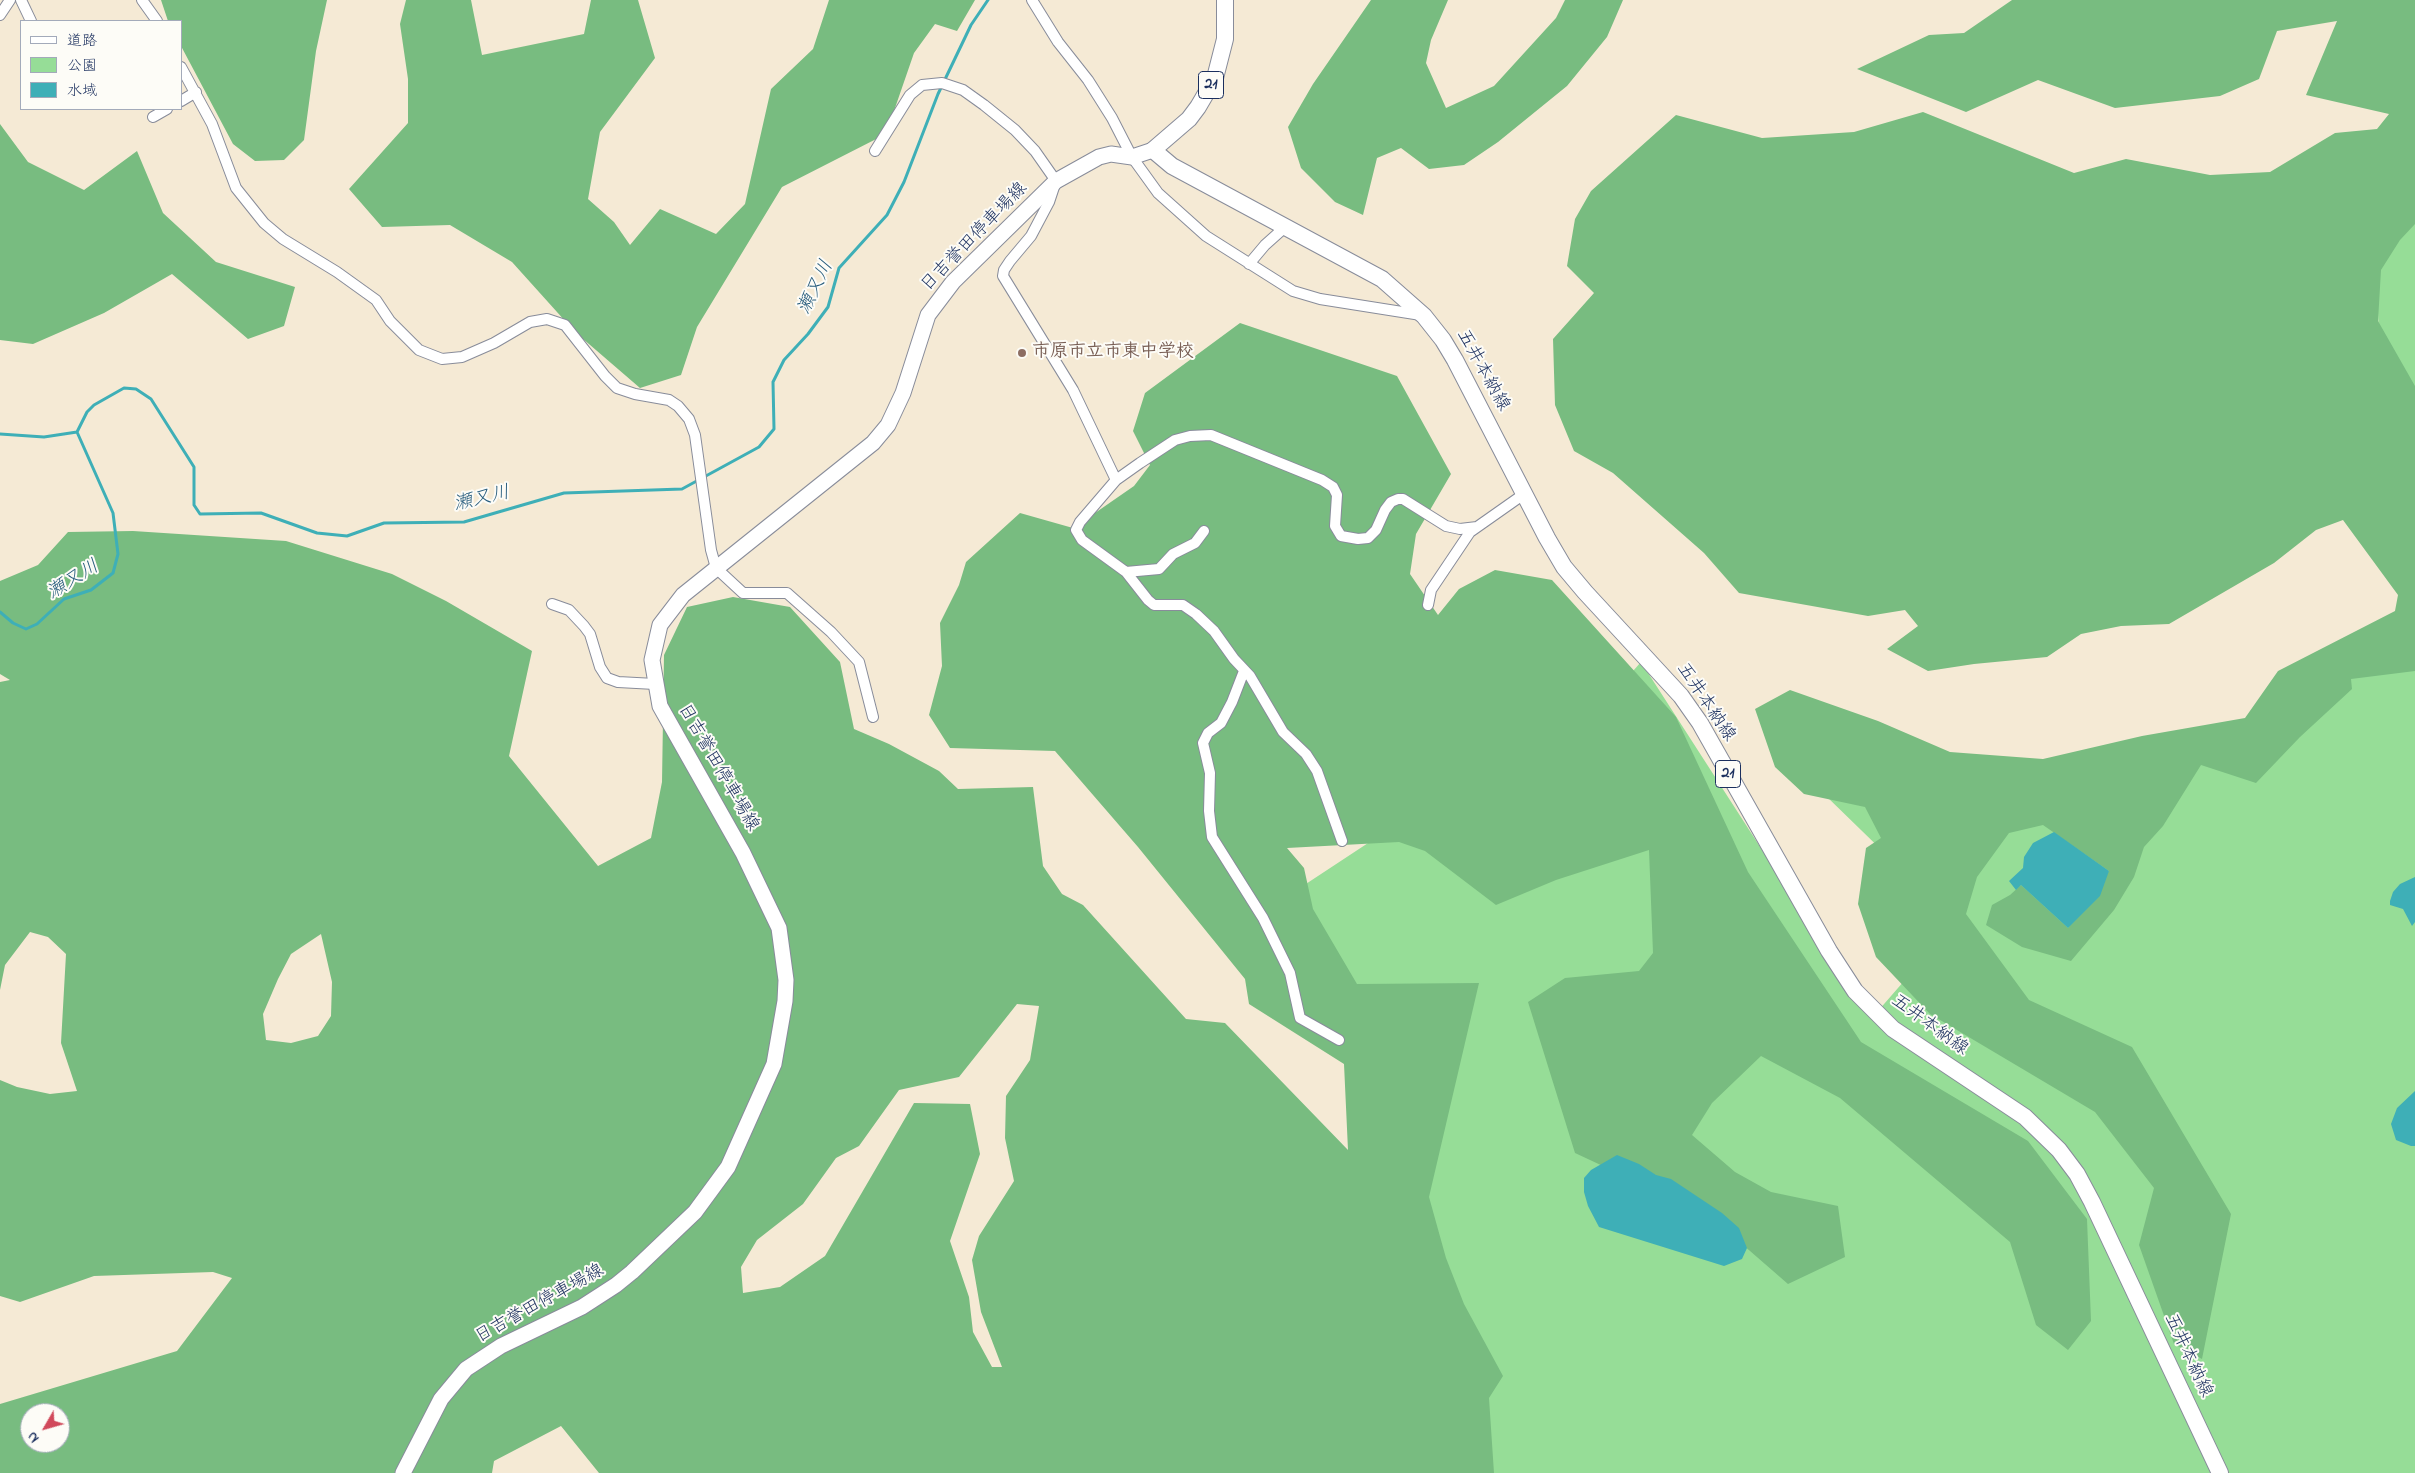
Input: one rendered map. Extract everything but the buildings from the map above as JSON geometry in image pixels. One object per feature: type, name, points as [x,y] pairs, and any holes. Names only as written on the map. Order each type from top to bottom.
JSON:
[{"type":"main road","name":"21","points":[[1154,150],[1188,119],[1198,107],[1215,78],[1225,39],[1225,0]]},
{"type":"main road","name":"日吉誉田停車場線","points":[[403,1473],[441,1399],[466,1369],[501,1346],[582,1307],[616,1285],[695,1212],[728,1167],[774,1064],[785,1001],[786,980],[779,928],[743,853],[666,720],[660,706],[654,684],[652,660],[660,625],[683,595],[873,443],[888,425],[900,402],[928,316],[953,282],[1056,181],[1084,164],[1111,154],[1132,158],[1154,150]]},
{"type":"main road","name":"五井本納線","points":[[1154,150],[1172,166],[1284,228],[1382,279],[1424,316],[1443,340],[1455,360],[1564,567],[1682,696],[1700,723],[1829,951],[1855,991],[1893,1028],[2025,1117],[2059,1150],[2077,1174],[2220,1473]]},
{"type":"street","points":[[0,15],[10,0]]},
{"type":"street","points":[[22,0],[31,20]]},
{"type":"street","points":[[142,0],[156,20]]},
{"type":"street","points":[[1032,0],[1058,42],[1088,80],[1132,158],[1158,193],[1206,236],[1293,290],[1320,300],[1424,316]]},
{"type":"street","points":[[182,69],[212,124],[236,188],[264,223],[283,239],[337,272],[376,300],[390,321],[420,350],[442,359],[462,357],[494,343],[530,322],[547,319],[565,325],[605,376],[617,388],[634,394],[670,400],[678,406],[689,419],[695,434],[711,550],[716,568],[742,593],[787,594],[831,632],[859,662],[873,717]]},
{"type":"street","points":[[875,151],[910,95],[922,86],[942,83],[963,90],[1014,130],[1035,151],[1056,181],[1050,202],[1031,236],[1004,270],[1003,276],[1073,390],[1116,480]]},
{"type":"street","points":[[182,100],[196,92]]},
{"type":"street","points":[[154,117],[165,110]]},
{"type":"street","points":[[1249,264],[1265,244],[1284,228]]},
{"type":"street","points":[[1342,841],[1317,770],[1306,754],[1283,732],[1250,676],[1244,671],[1214,631],[1183,605],[1154,604],[1148,600],[1126,572],[1082,540],[1076,530],[1080,522],[1116,480],[1175,440],[1190,436],[1211,435],[1322,480],[1333,487],[1337,495],[1335,526],[1341,536],[1358,539],[1368,538],[1376,530],[1385,510],[1391,502],[1404,498],[1446,526],[1460,529],[1477,528]]},
{"type":"street","points":[[1428,605],[1430,590],[1470,532],[1524,494]]},
{"type":"street","points":[[1126,572],[1159,569],[1173,554],[1196,543],[1204,531]]},
{"type":"street","points":[[552,604],[569,610],[590,634],[600,667],[607,678],[618,682],[654,684]]},
{"type":"street","points":[[1244,671],[1232,702],[1221,722],[1208,732],[1203,744],[1210,773],[1209,811],[1212,837],[1263,918],[1290,973],[1300,1018],[1340,1040]]},
{"type":"green space","points":[[161,0],[327,0],[316,51],[304,140],[284,160],[255,161],[233,144],[182,48],[182,20],[168,20]]},
{"type":"green space","points":[[406,0],[471,0],[482,55],[584,34],[591,0],[638,0],[655,58],[600,132],[588,199],[614,222],[630,245],[660,209],[716,234],[745,204],[771,89],[813,49],[829,0],[975,0],[957,31],[935,24],[914,53],[886,134],[782,187],[697,327],[681,375],[640,388],[575,332],[512,262],[450,225],[382,227],[349,189],[408,123],[408,79],[400,24]]},
{"type":"green space","points":[[1371,0],[1448,0],[1431,40],[1426,63],[1446,108],[1494,86],[1556,18],[1565,0],[1623,0],[1607,37],[1567,86],[1498,142],[1464,165],[1429,169],[1401,148],[1377,158],[1363,215],[1335,202],[1301,168],[1288,127],[1313,84]]},
{"type":"green space","points":[[2012,0],[2415,0],[2415,224],[2400,240],[2381,270],[2378,321],[2415,386],[2415,671],[2351,679],[2352,689],[2300,737],[2256,783],[2201,765],[2163,826],[2144,847],[2134,877],[2114,910],[2071,961],[2022,947],[1986,925],[1992,905],[2010,895],[2021,885],[2068,928],[2109,871],[2043,825],[2009,833],[1977,877],[1966,914],[2029,1000],[2132,1047],[2231,1214],[2202,1359],[2174,1344],[2139,1245],[2154,1188],[2095,1112],[1930,1014],[1876,957],[1858,904],[1866,848],[1881,838],[1865,807],[1804,794],[1775,767],[1755,709],[1790,690],[1878,721],[1950,752],[2043,759],[2142,736],[2245,718],[2278,671],[2395,611],[2398,595],[2343,520],[2316,530],[2274,563],[2169,624],[2121,626],[2081,634],[2047,657],[1974,664],[1928,671],[1887,649],[1918,626],[1905,610],[1868,616],[1739,593],[1704,553],[1613,473],[1574,451],[1555,405],[1553,339],[1594,293],[1567,266],[1575,219],[1591,191],[1676,115],[1762,138],[1854,132],[1923,112],[2074,173],[2126,159],[2210,175],[2270,172],[2335,133],[2377,129],[2389,114],[2306,95],[2337,21],[2277,31],[2259,79],[2220,96],[2115,108],[2038,80],[1966,112],[1857,69],[1929,35],[1964,33]]},
{"type":"green space","points":[[0,124],[28,162],[84,190],[137,151],[163,213],[216,262],[295,287],[284,326],[248,339],[172,274],[104,313],[33,344],[0,340]]},
{"type":"green space","points":[[2415,188],[2415,575],[2385,516],[2375,226]]},
{"type":"green space","points":[[1240,323],[1397,376],[1451,474],[1416,534],[1410,574],[1438,615],[1459,589],[1495,570],[1552,580],[1676,717],[1748,872],[1861,1042],[2028,1141],[2087,1219],[2091,1321],[2068,1350],[2036,1325],[2010,1242],[1840,1098],[1761,1056],[1712,1103],[1692,1135],[1735,1172],[1771,1192],[1838,1206],[1845,1257],[1788,1284],[1742,1244],[1620,1174],[1575,1153],[1528,1002],[1565,978],[1639,971],[1653,953],[1649,850],[1556,880],[1496,905],[1425,851],[1399,842],[1287,848],[1304,868],[1313,909],[1357,984],[1479,983],[1429,1197],[1446,1258],[1464,1304],[1503,1376],[1489,1398],[1494,1473],[599,1473],[561,1426],[494,1461],[492,1473],[0,1473],[0,1404],[177,1351],[232,1278],[213,1272],[94,1276],[20,1302],[0,1296],[0,1080],[17,1087],[50,1094],[77,1091],[61,1043],[66,954],[48,937],[30,932],[5,965],[0,990],[0,682],[10,680],[0,674],[0,581],[38,565],[68,532],[133,531],[286,541],[392,574],[446,601],[532,651],[509,756],[598,866],[651,838],[662,782],[664,655],[687,607],[733,597],[790,607],[840,662],[854,729],[889,744],[939,771],[958,789],[1033,787],[1043,866],[1062,894],[1083,905],[1186,1019],[1225,1023],[1348,1150],[1344,1064],[1249,1004],[1245,979],[1138,847],[1055,751],[950,748],[929,715],[942,666],[940,623],[959,585],[966,562],[1020,513],[1080,530],[1095,513],[1134,486],[1150,465],[1133,431],[1145,393]],"holes":[[[321,934],[332,982],[331,1016],[318,1036],[291,1043],[266,1040],[263,1014],[278,979],[291,954]],[[1017,1004],[1039,1006],[1030,1060],[1006,1096],[1005,1138],[1014,1181],[979,1236],[972,1260],[981,1312],[1002,1367],[992,1367],[973,1332],[969,1297],[950,1241],[980,1154],[970,1104],[914,1103],[825,1256],[780,1287],[743,1293],[741,1267],[757,1240],[803,1204],[836,1158],[859,1146],[899,1090],[959,1077]]]},
{"type":"green space","points":[[2415,628],[2415,1473],[1446,1473],[1386,1154],[1277,903],[1444,793],[1586,724],[1641,662],[1871,1019],[1918,965],[1898,866],[1787,758],[1967,782],[2274,724]]},
{"type":"water","points":[[2054,832],[2109,871],[2100,896],[2068,928],[2021,885],[2016,890],[2009,881],[2023,868],[2024,857],[2033,843]]},
{"type":"water","points":[[2415,877],[2415,922],[2412,926],[2403,909],[2390,905],[2390,901],[2393,892],[2400,884]]},
{"type":"water","points":[[2415,1091],[2415,1146],[2411,1146],[2396,1140],[2391,1124],[2397,1108]]},
{"type":"water","points":[[1617,1155],[1639,1164],[1656,1175],[1671,1179],[1722,1213],[1739,1228],[1747,1248],[1742,1259],[1724,1266],[1599,1227],[1588,1206],[1584,1192],[1584,1178],[1591,1170]]},
{"type":"waterway","name":"瀬又川","points":[[0,612],[13,623],[26,629],[37,624],[64,599],[91,590],[113,573],[118,554],[113,513],[77,432],[87,412],[94,405],[124,388],[136,389],[151,399],[194,467],[194,505],[200,514],[261,513],[317,533],[347,536],[384,523],[464,522],[564,493],[682,489],[759,447],[774,429],[773,382],[784,360],[808,334],[828,307],[839,268],[887,215],[904,182],[938,94],[971,25],[988,0]]},
{"type":"waterway","points":[[0,434],[44,437],[77,432]]},
{"type":"place","name":"市原市立市東中学校","points":[[1022,353]]}]
